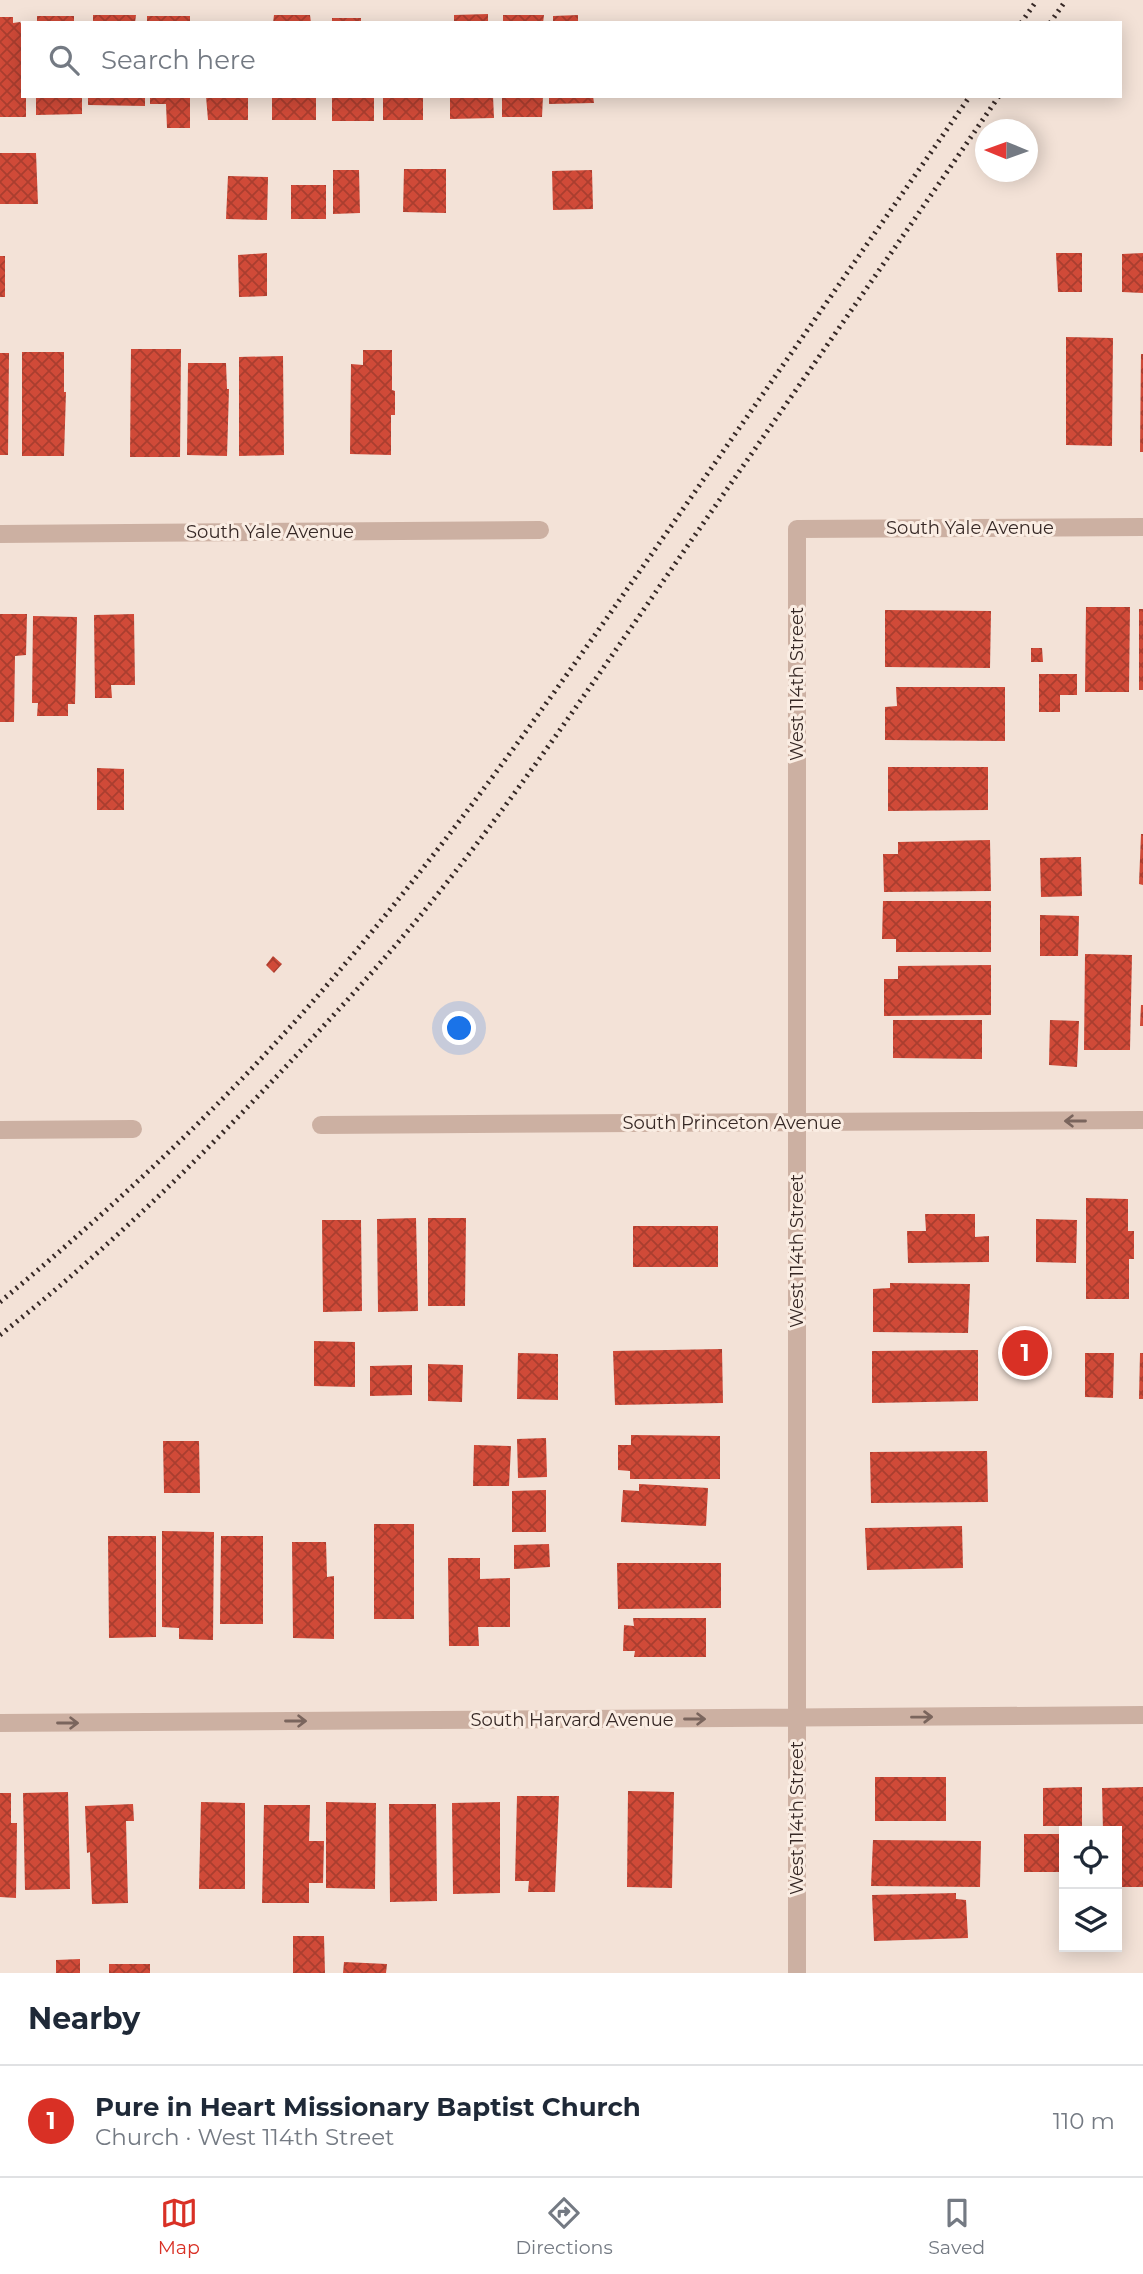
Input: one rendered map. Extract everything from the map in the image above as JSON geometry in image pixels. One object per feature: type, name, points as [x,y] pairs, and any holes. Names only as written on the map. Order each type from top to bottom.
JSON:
[{"type":"street","name":"South Yale Avenue","points":[[797,529],[1143,527]]},
{"type":"street","name":"West 114th Street","points":[[797,529],[797,1973]]},
{"type":"street","name":"South Yale Avenue","points":[[0,534],[540,530]]},
{"type":"street","name":"South Princeton Avenue","points":[[321,1125],[1143,1121]]},
{"type":"street","points":[[0,1130],[132,1129]]},
{"type":"street","name":"South Harvard Avenue","points":[[0,1723],[1143,1715]]},
{"type":"building","points":[[488,14],[488,21],[454,21],[454,15]]},
{"type":"building","points":[[93,15],[136,15],[135,21],[93,21]]},
{"type":"building","points":[[274,15],[310,15],[311,21],[273,21]]},
{"type":"building","points":[[503,15],[544,15],[543,21],[503,21]]},
{"type":"building","points":[[578,15],[578,21],[553,21],[553,16]]},
{"type":"building","points":[[37,16],[74,16],[74,21],[37,21]]},
{"type":"building","points":[[147,16],[190,16],[190,21],[147,21]]},
{"type":"building","points":[[0,17],[13,17],[13,23],[21,23],[21,98],[26,98],[26,117],[0,117]]},
{"type":"building","points":[[332,18],[361,18],[361,21],[332,21]]},
{"type":"building","points":[[36,98],[82,98],[82,114],[36,115]]},
{"type":"building","points":[[88,98],[145,98],[145,106],[88,105]]},
{"type":"building","points":[[150,98],[190,98],[190,128],[167,128],[166,104],[150,104]]},
{"type":"building","points":[[206,98],[248,98],[248,120],[208,120]]},
{"type":"building","points":[[272,98],[316,98],[316,120],[272,120]]},
{"type":"building","points":[[332,98],[374,98],[374,121],[332,121]]},
{"type":"building","points":[[383,98],[423,98],[423,120],[383,120]]},
{"type":"building","points":[[450,98],[493,98],[494,118],[450,119]]},
{"type":"building","points":[[502,98],[543,98],[542,117],[502,117]]},
{"type":"building","points":[[549,98],[593,98],[594,103],[549,104]]},
{"type":"building","points":[[0,153],[36,153],[38,204],[0,204]]},
{"type":"building","points":[[404,169],[446,169],[446,213],[403,212]]},
{"type":"building","points":[[333,170],[359,170],[360,213],[333,214]]},
{"type":"building","points":[[592,170],[593,209],[553,210],[552,171]]},
{"type":"building","points":[[228,176],[268,177],[267,220],[226,219]]},
{"type":"building","points":[[291,185],[326,185],[326,219],[291,219]]},
{"type":"building","points":[[267,253],[267,296],[239,297],[238,255]]},
{"type":"building","points":[[1056,253],[1082,253],[1082,292],[1058,292]]},
{"type":"building","points":[[1143,253],[1143,293],[1122,292],[1122,254]]},
{"type":"building","points":[[0,256],[5,256],[5,297],[0,297]]},
{"type":"building","points":[[1066,337],[1113,338],[1112,446],[1066,445]]},
{"type":"building","points":[[131,349],[181,349],[180,457],[130,457]]},
{"type":"building","points":[[363,350],[392,350],[395,415],[391,415],[391,455],[350,454],[351,364],[363,365]]},
{"type":"building","points":[[22,352],[64,352],[64,456],[22,456]]},
{"type":"building","points":[[0,353],[9,353],[8,455],[0,455]]},
{"type":"building","points":[[1143,354],[1143,452],[1140,452]]},
{"type":"building","points":[[283,356],[284,455],[239,456],[239,357]]},
{"type":"building","points":[[188,363],[226,363],[229,389],[227,456],[187,455]]},
{"type":"building","points":[[1086,607],[1130,607],[1129,692],[1085,692]]},
{"type":"building","points":[[1139,609],[1143,609],[1143,690],[1139,690]]},
{"type":"building","points":[[885,610],[991,611],[990,668],[885,667]]},
{"type":"building","points":[[0,614],[27,614],[26,655],[15,656],[14,722],[0,722]]},
{"type":"building","points":[[134,614],[135,685],[111,685],[112,698],[95,698],[94,615]]},
{"type":"building","points":[[33,616],[77,617],[75,704],[68,704],[68,716],[37,716],[38,703],[32,703]]},
{"type":"building","points":[[1031,648],[1042,648],[1043,662],[1031,662]]},
{"type":"building","points":[[1039,674],[1077,674],[1077,695],[1060,695],[1060,712],[1039,712]]},
{"type":"building","points":[[896,687],[1005,687],[1005,741],[885,740],[885,707],[897,706]]},
{"type":"building","points":[[888,767],[988,767],[988,810],[888,811]]},
{"type":"building","points":[[97,768],[124,769],[124,810],[97,810]]},
{"type":"building","points":[[1143,834],[1143,885],[1139,884]]},
{"type":"building","points":[[990,840],[991,891],[884,892],[883,854],[898,854],[898,842]]},
{"type":"building","points":[[1081,857],[1082,896],[1041,897],[1040,858]]},
{"type":"building","points":[[883,901],[991,901],[991,952],[896,952],[896,939],[882,939]]},
{"type":"building","points":[[1040,915],[1079,916],[1078,956],[1040,956]]},
{"type":"building","points":[[1085,954],[1132,955],[1130,1050],[1084,1050]]},
{"type":"building","points":[[273,956],[282,964],[274,973],[266,965]]},
{"type":"building","points":[[991,965],[991,1015],[884,1016],[884,979],[898,979],[898,966]]},
{"type":"building","points":[[1143,1005],[1143,1026],[1140,1026]]},
{"type":"building","points":[[893,1020],[982,1020],[982,1059],[893,1058]]},
{"type":"building","points":[[1050,1020],[1079,1021],[1077,1067],[1049,1065]]},
{"type":"building","points":[[1086,1198],[1128,1199],[1128,1231],[1134,1231],[1134,1259],[1129,1259],[1129,1299],[1086,1299]]},
{"type":"building","points":[[925,1214],[975,1214],[975,1237],[989,1236],[989,1262],[908,1263],[907,1231],[926,1231]]},
{"type":"building","points":[[416,1218],[418,1311],[378,1312],[377,1219]]},
{"type":"building","points":[[428,1218],[466,1218],[465,1306],[428,1306]]},
{"type":"building","points":[[1036,1219],[1077,1220],[1076,1263],[1036,1262]]},
{"type":"building","points":[[322,1220],[361,1220],[362,1311],[323,1312]]},
{"type":"building","points":[[633,1226],[718,1226],[718,1267],[633,1267]]},
{"type":"building","points":[[890,1283],[970,1284],[968,1333],[873,1332],[873,1289],[890,1288]]},
{"type":"building","points":[[314,1341],[355,1342],[355,1387],[314,1386]]},
{"type":"building","points":[[722,1349],[723,1403],[615,1405],[613,1351]]},
{"type":"building","points":[[978,1350],[978,1401],[872,1403],[872,1351]]},
{"type":"building","points":[[518,1353],[558,1354],[558,1400],[517,1399]]},
{"type":"building","points":[[1085,1353],[1114,1353],[1113,1398],[1085,1397]]},
{"type":"building","points":[[1140,1353],[1143,1353],[1143,1399],[1139,1399]]},
{"type":"building","points":[[428,1364],[463,1365],[462,1402],[428,1401]]},
{"type":"building","points":[[412,1365],[412,1395],[370,1396],[370,1366]]},
{"type":"building","points":[[631,1435],[720,1436],[720,1479],[630,1479],[630,1471],[618,1470],[618,1445],[631,1445]]},
{"type":"building","points":[[546,1438],[547,1477],[518,1478],[517,1439]]},
{"type":"building","points":[[163,1441],[199,1441],[200,1493],[164,1493]]},
{"type":"building","points":[[474,1445],[511,1446],[509,1486],[473,1486]]},
{"type":"building","points":[[987,1451],[988,1502],[871,1503],[870,1452]]},
{"type":"building","points":[[639,1484],[708,1488],[706,1526],[621,1522],[623,1490],[639,1491]]},
{"type":"building","points":[[546,1490],[546,1532],[512,1532],[512,1491]]},
{"type":"building","points":[[374,1524],[414,1524],[414,1619],[374,1619]]},
{"type":"building","points":[[962,1526],[963,1568],[867,1570],[865,1528]]},
{"type":"building","points":[[162,1531],[214,1532],[213,1640],[179,1639],[179,1628],[162,1627]]},
{"type":"building","points":[[108,1536],[156,1536],[156,1637],[109,1638]]},
{"type":"building","points":[[221,1536],[263,1536],[263,1624],[220,1624]]},
{"type":"building","points":[[292,1542],[326,1542],[327,1577],[334,1576],[334,1639],[293,1638]]},
{"type":"building","points":[[549,1544],[550,1567],[514,1569],[514,1545]]},
{"type":"building","points":[[448,1558],[480,1558],[480,1579],[510,1578],[510,1627],[478,1627],[479,1646],[449,1646]]},
{"type":"building","points":[[617,1563],[721,1563],[721,1608],[618,1609]]},
{"type":"building","points":[[633,1618],[706,1618],[706,1657],[634,1657],[635,1651],[623,1651],[624,1625],[634,1626]]},
{"type":"building","points":[[875,1777],[946,1777],[946,1821],[875,1821]]},
{"type":"building","points":[[1082,1787],[1082,1826],[1043,1826],[1043,1788]]},
{"type":"building","points":[[1143,1787],[1143,1887],[1122,1887],[1122,1826],[1103,1826],[1102,1788]]},
{"type":"building","points":[[628,1791],[674,1792],[672,1888],[627,1887]]},
{"type":"building","points":[[68,1792],[70,1889],[25,1890],[23,1793]]},
{"type":"building","points":[[0,1793],[11,1793],[11,1823],[17,1823],[16,1898],[0,1897]]},
{"type":"building","points":[[517,1796],[559,1796],[555,1892],[528,1892],[529,1881],[515,1881]]},
{"type":"building","points":[[201,1802],[245,1803],[245,1889],[199,1889]]},
{"type":"building","points":[[326,1802],[376,1803],[375,1889],[326,1888]]},
{"type":"building","points":[[500,1802],[500,1893],[453,1894],[452,1803]]},
{"type":"building","points":[[133,1804],[134,1821],[126,1821],[128,1903],[92,1904],[85,1806]]},
{"type":"building","points":[[389,1804],[436,1804],[437,1901],[390,1902]]},
{"type":"building","points":[[264,1805],[310,1805],[309,1841],[324,1841],[323,1883],[309,1883],[309,1903],[262,1903]]},
{"type":"building","points":[[1024,1834],[1059,1834],[1059,1872],[1024,1872]]},
{"type":"building","points":[[873,1840],[981,1841],[980,1887],[871,1886]]},
{"type":"building","points":[[956,1893],[956,1899],[966,1900],[968,1938],[874,1941],[872,1895]]},
{"type":"building","points":[[293,1936],[324,1936],[325,1973],[293,1973]]},
{"type":"building","points":[[80,1959],[80,1973],[56,1973],[56,1960]]},
{"type":"building","points":[[344,1962],[387,1964],[386,1973],[343,1973]]},
{"type":"building","points":[[109,1964],[150,1964],[150,1973],[109,1973]]},
{"type":"railway","points":[[1022,21],[1037,0]]},
{"type":"railway","points":[[1051,21],[1066,0]]},
{"type":"railway","points":[[0,1302],[132,1186],[227,1095],[312,1002],[417,876],[564,679],[969,98]]},
{"type":"railway","points":[[0,1335],[77,1271],[187,1168],[325,1025],[420,916],[560,730],[998,98]]},
{"type":"place","name":"Pure in Heart Missionary Baptist Church","points":[[1025,1353]]}]
